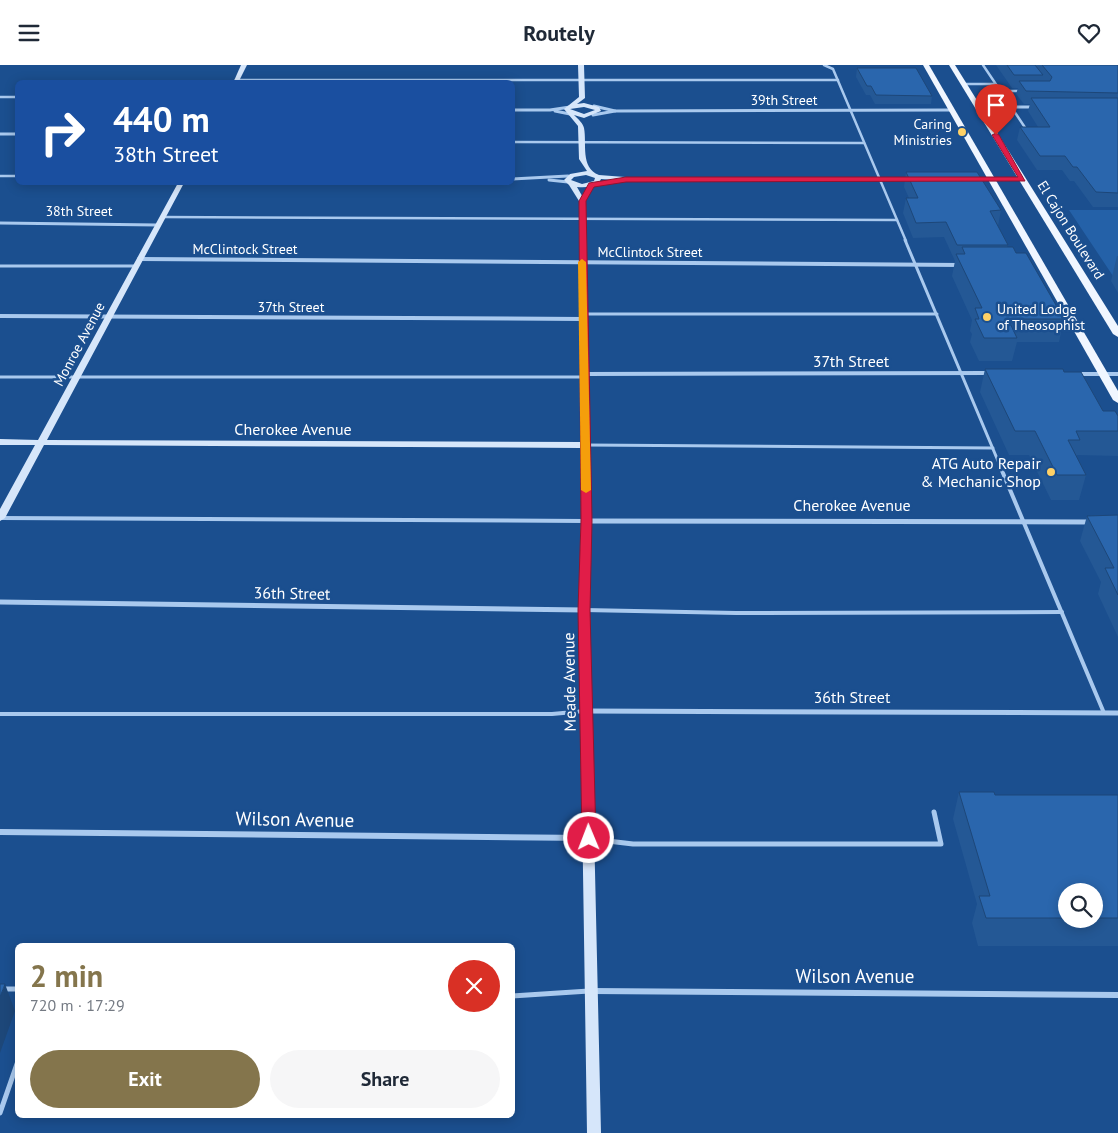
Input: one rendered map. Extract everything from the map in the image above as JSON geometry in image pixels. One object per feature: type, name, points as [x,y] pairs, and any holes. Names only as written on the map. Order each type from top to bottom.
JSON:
[{"type":"main road","points":[[236,80],[244,65]]},
{"type":"main road","points":[[581,65],[582,98]]},
{"type":"main road","points":[[926,65],[992,179],[1038,265],[1118,399]]},
{"type":"main road","name":"El Cajon Boulevard","points":[[952,65],[1118,333]]},
{"type":"main road","points":[[581,126],[598,110],[582,98]]},
{"type":"main road","points":[[570,179],[582,159],[581,126],[566,111],[582,98]]},
{"type":"main road","points":[[570,107],[578,105],[594,106]]},
{"type":"main road","points":[[570,114],[593,115]]},
{"type":"main road","points":[[582,159],[595,180]]},
{"type":"main road","points":[[570,179],[928,179]]},
{"type":"main road","points":[[570,179],[595,180]]},
{"type":"main road","name":"Meade Avenue","points":[[570,179],[582,201],[583,219],[582,262],[586,445],[584,610],[594,1133]]},
{"type":"main road","points":[[957,179],[1023,179]]},
{"type":"main road","points":[[582,201],[595,180]]},
{"type":"main road","name":"Monroe Avenue","points":[[0,518],[180,185]]},
{"type":"main road","name":"Cherokee Avenue","points":[[0,442],[586,445]]},
{"type":"street","name":"39th Street","points":[[594,106],[615,111]]},
{"type":"street","points":[[515,110],[550,110],[570,107]]},
{"type":"street","points":[[979,107],[1040,107]]},
{"type":"street","points":[[550,110],[570,114]]},
{"type":"street","name":"39th Street","points":[[593,115],[615,111],[952,110]]},
{"type":"street","points":[[0,134],[15,134]]},
{"type":"street","points":[[515,179],[570,179]]},
{"type":"street","name":"38th Street","points":[[0,223],[159,221]]},
{"type":"street","name":"McClintock Street","points":[[137,263],[582,262],[964,265]]},
{"type":"street","name":"37th Street","points":[[0,316],[583,317]]},
{"type":"street","name":"37th Street","points":[[584,375],[999,373]]},
{"type":"street","points":[[1075,374],[1118,374]]},
{"type":"street","name":"Cherokee Avenue","points":[[586,521],[1093,522]]},
{"type":"street","name":"36th Street","points":[[0,602],[584,610]]},
{"type":"street","name":"36th Street","points":[[586,711],[1118,713]]},
{"type":"street","name":"Wilson Avenue","points":[[0,832],[589,838]]},
{"type":"street","name":"Wilson Avenue","points":[[591,991],[1118,995]]},
{"type":"lane","points":[[824,65],[833,69],[838,80],[1104,713]]},
{"type":"lane","points":[[983,65],[1028,131]]},
{"type":"lane","points":[[515,80],[838,80]]},
{"type":"lane","points":[[964,84],[995,84]]},
{"type":"lane","points":[[1000,91],[1028,91]]},
{"type":"lane","points":[[0,97],[15,97]]},
{"type":"lane","points":[[515,142],[864,143]]},
{"type":"lane","points":[[0,176],[15,176]]},
{"type":"lane","points":[[159,221],[897,220]]},
{"type":"lane","points":[[0,266],[137,263]]},
{"type":"lane","points":[[583,317],[937,314]]},
{"type":"lane","points":[[0,377],[584,375]]},
{"type":"lane","points":[[586,445],[993,448]]},
{"type":"lane","points":[[0,518],[586,521]]},
{"type":"lane","points":[[584,610],[736,613],[1062,612]]},
{"type":"lane","points":[[0,714],[552,714],[586,711]]},
{"type":"lane","points":[[589,838],[633,844],[942,844],[934,812]]},
{"type":"lane","points":[[0,989],[15,989]]},
{"type":"lane","points":[[515,996],[591,991]]},
{"type":"lane","points":[[0,1113],[15,1070]]},
{"type":"shaded area","points":[[1069,210],[1118,210],[1118,276],[1113,276]]},
{"type":"building","points":[[1007,65],[1035,65],[1043,75],[1014,75]]},
{"type":"building","points":[[1042,65],[1118,65],[1118,93],[1026,91],[1019,81],[1050,81],[1052,77]]},
{"type":"building","points":[[857,68],[916,68],[932,96],[876,95],[871,86],[867,86]]},
{"type":"building","points":[[1031,98],[1118,98],[1118,193],[1096,192],[1077,167],[1073,167],[1065,156],[1040,156],[1020,127],[1050,127]]},
{"type":"building","points":[[906,172],[977,172],[1001,210],[990,211],[1008,245],[957,245],[946,222],[916,223],[906,198],[918,198]]},
{"type":"building","points":[[962,247],[1013,247],[1016,253],[1026,253],[1064,319],[1008,319],[1017,338],[984,338],[975,319],[979,319],[975,308],[982,308],[956,254],[965,254]]},
{"type":"building","points":[[985,369],[1063,369],[1064,372],[1081,372],[1103,411],[1115,411],[1118,416],[1118,431],[1076,431],[1080,440],[1068,440],[1086,475],[1057,475],[1035,431],[1015,431]]},
{"type":"building","points":[[1118,515],[1118,595],[1105,568],[1114,568],[1087,516]]},
{"type":"building","points":[[959,792],[994,792],[995,795],[1118,795],[1118,918],[1103,918],[1103,883],[1058,883],[1058,918],[986,918],[979,896],[990,896]]},
{"type":"building","points":[[0,984],[5,984],[0,997]]},
{"type":"slow traffic","points":[[582,262],[586,490]]},
{"type":"place","name":"Caring Ministries","points":[[962,132]]},
{"type":"place","name":"United Lodge of Theosophist","points":[[987,317]]},
{"type":"place","name":"ATG Auto Repair & Mechanic Shop","points":[[1051,472]]},
{"type":"route","points":[[589,838],[584,610],[586,521],[582,201],[592,185],[598,182],[626,179],[1023,179],[996,135]]}]
